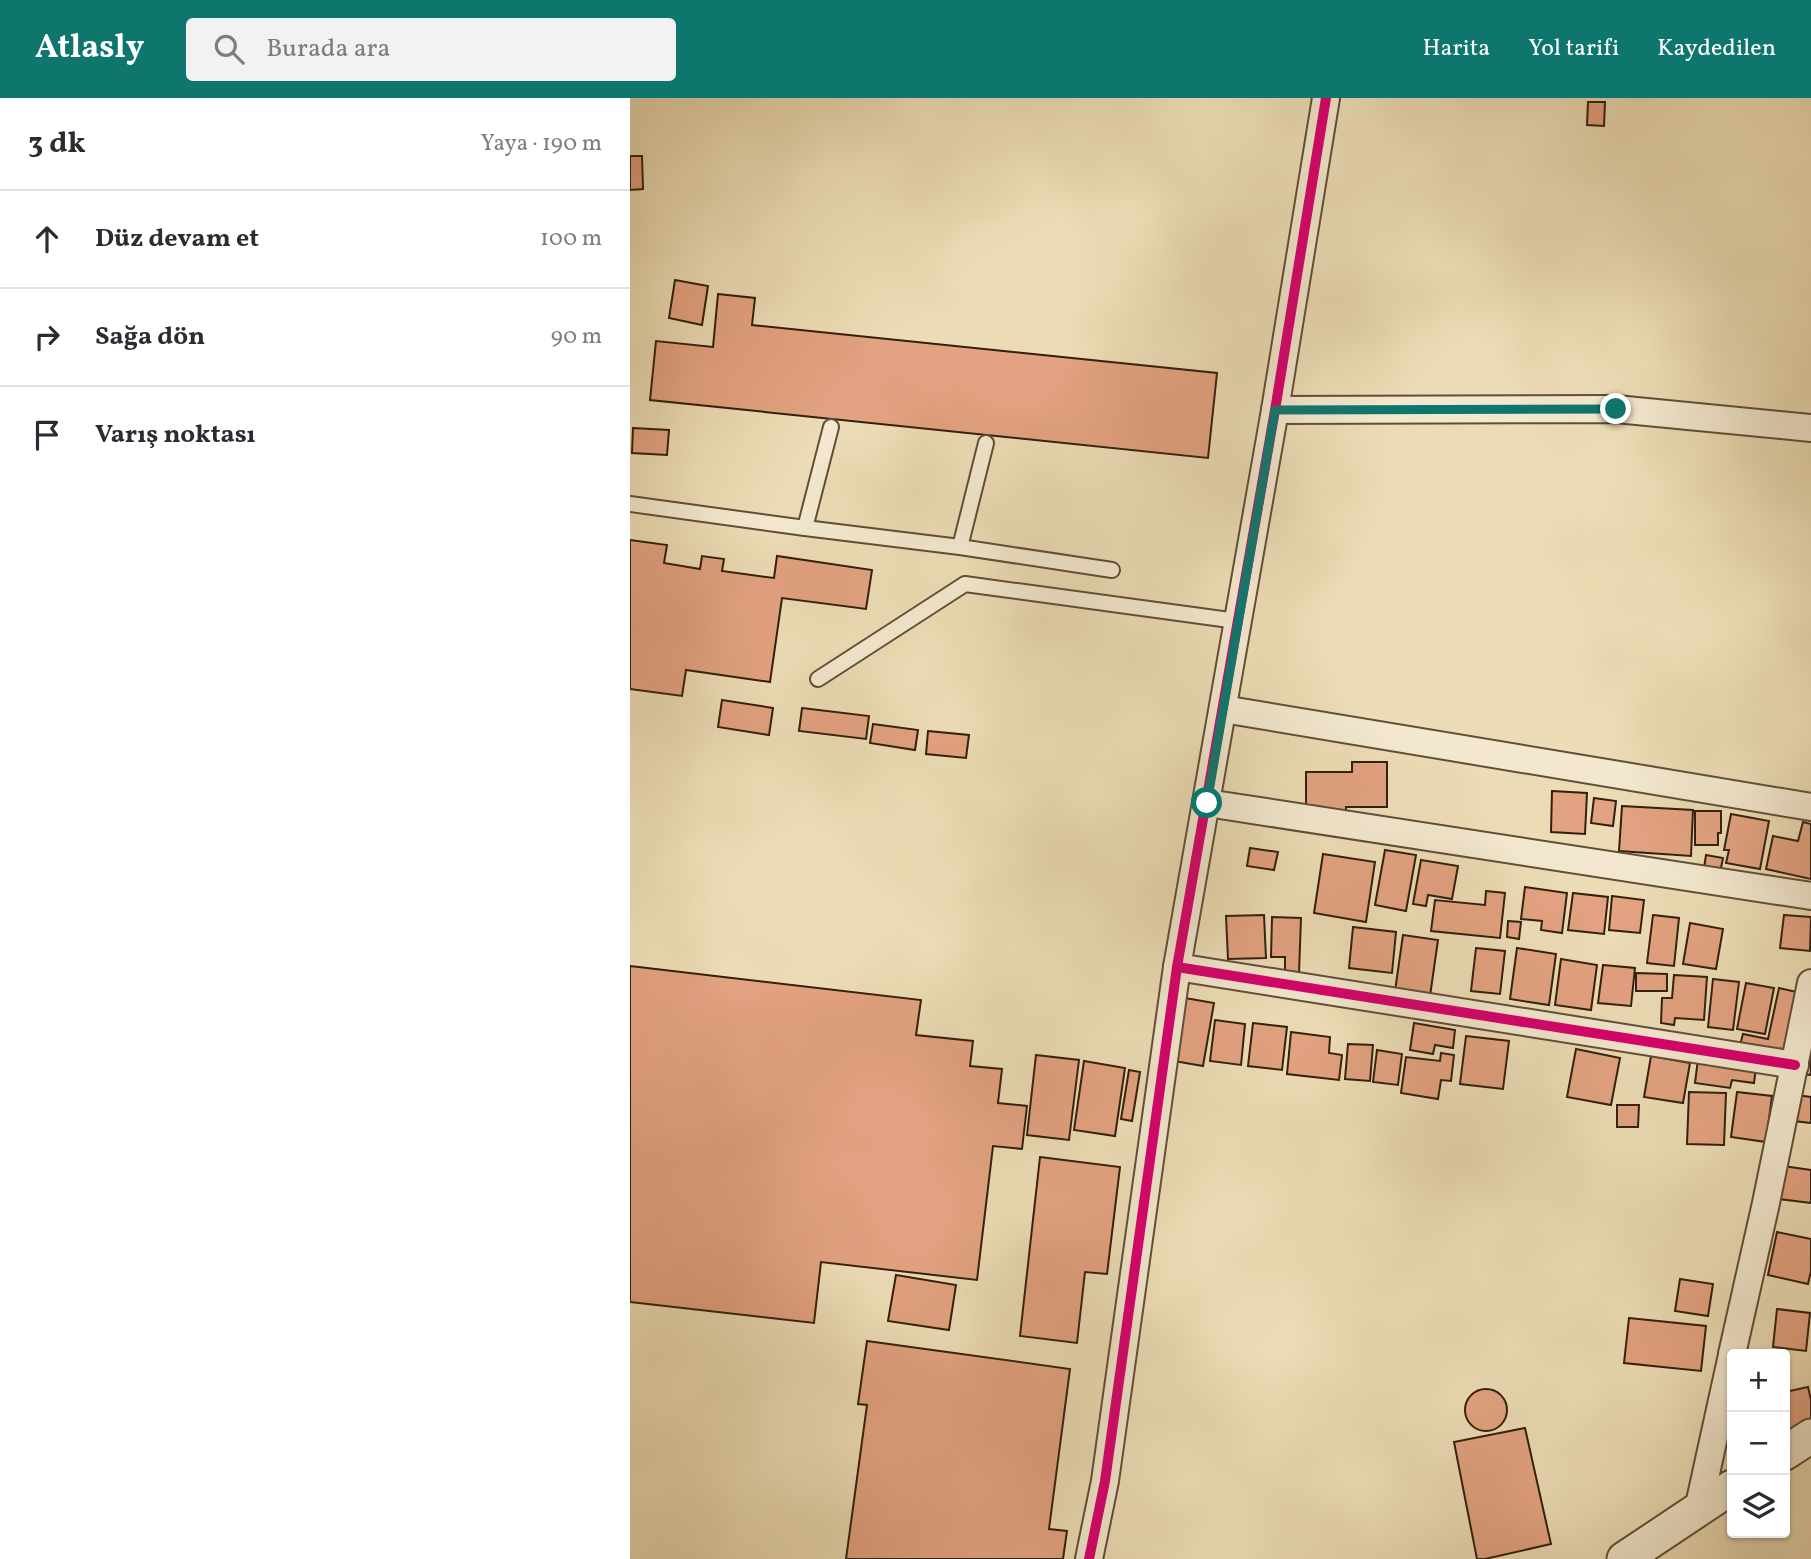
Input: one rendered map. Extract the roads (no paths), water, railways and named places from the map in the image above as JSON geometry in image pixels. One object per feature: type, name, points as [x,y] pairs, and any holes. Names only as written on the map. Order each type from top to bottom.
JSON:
[{"type":"street","points":[[1089,1559],[1105,1481],[1177,967],[1275,410],[1326,98]]},
{"type":"street","points":[[1275,410],[1616,409],[1811,428]]},
{"type":"street","points":[[1223,709],[1811,807]]},
{"type":"street","points":[[1207,803],[1811,896]]},
{"type":"street","points":[[1177,967],[1795,1065]]},
{"type":"street","points":[[1733,1349],[1811,983]]},
{"type":"street","points":[[1698,1510],[1727,1378]]},
{"type":"street","points":[[1790,1450],[1811,1436]]},
{"type":"street","points":[[1624,1559],[1727,1490]]},
{"type":"lane","points":[[805,528],[831,427]]},
{"type":"lane","points":[[960,547],[986,443]]},
{"type":"lane","points":[[630,504],[960,547],[1112,570]]},
{"type":"lane","points":[[818,679],[965,584],[1237,621]]}]
